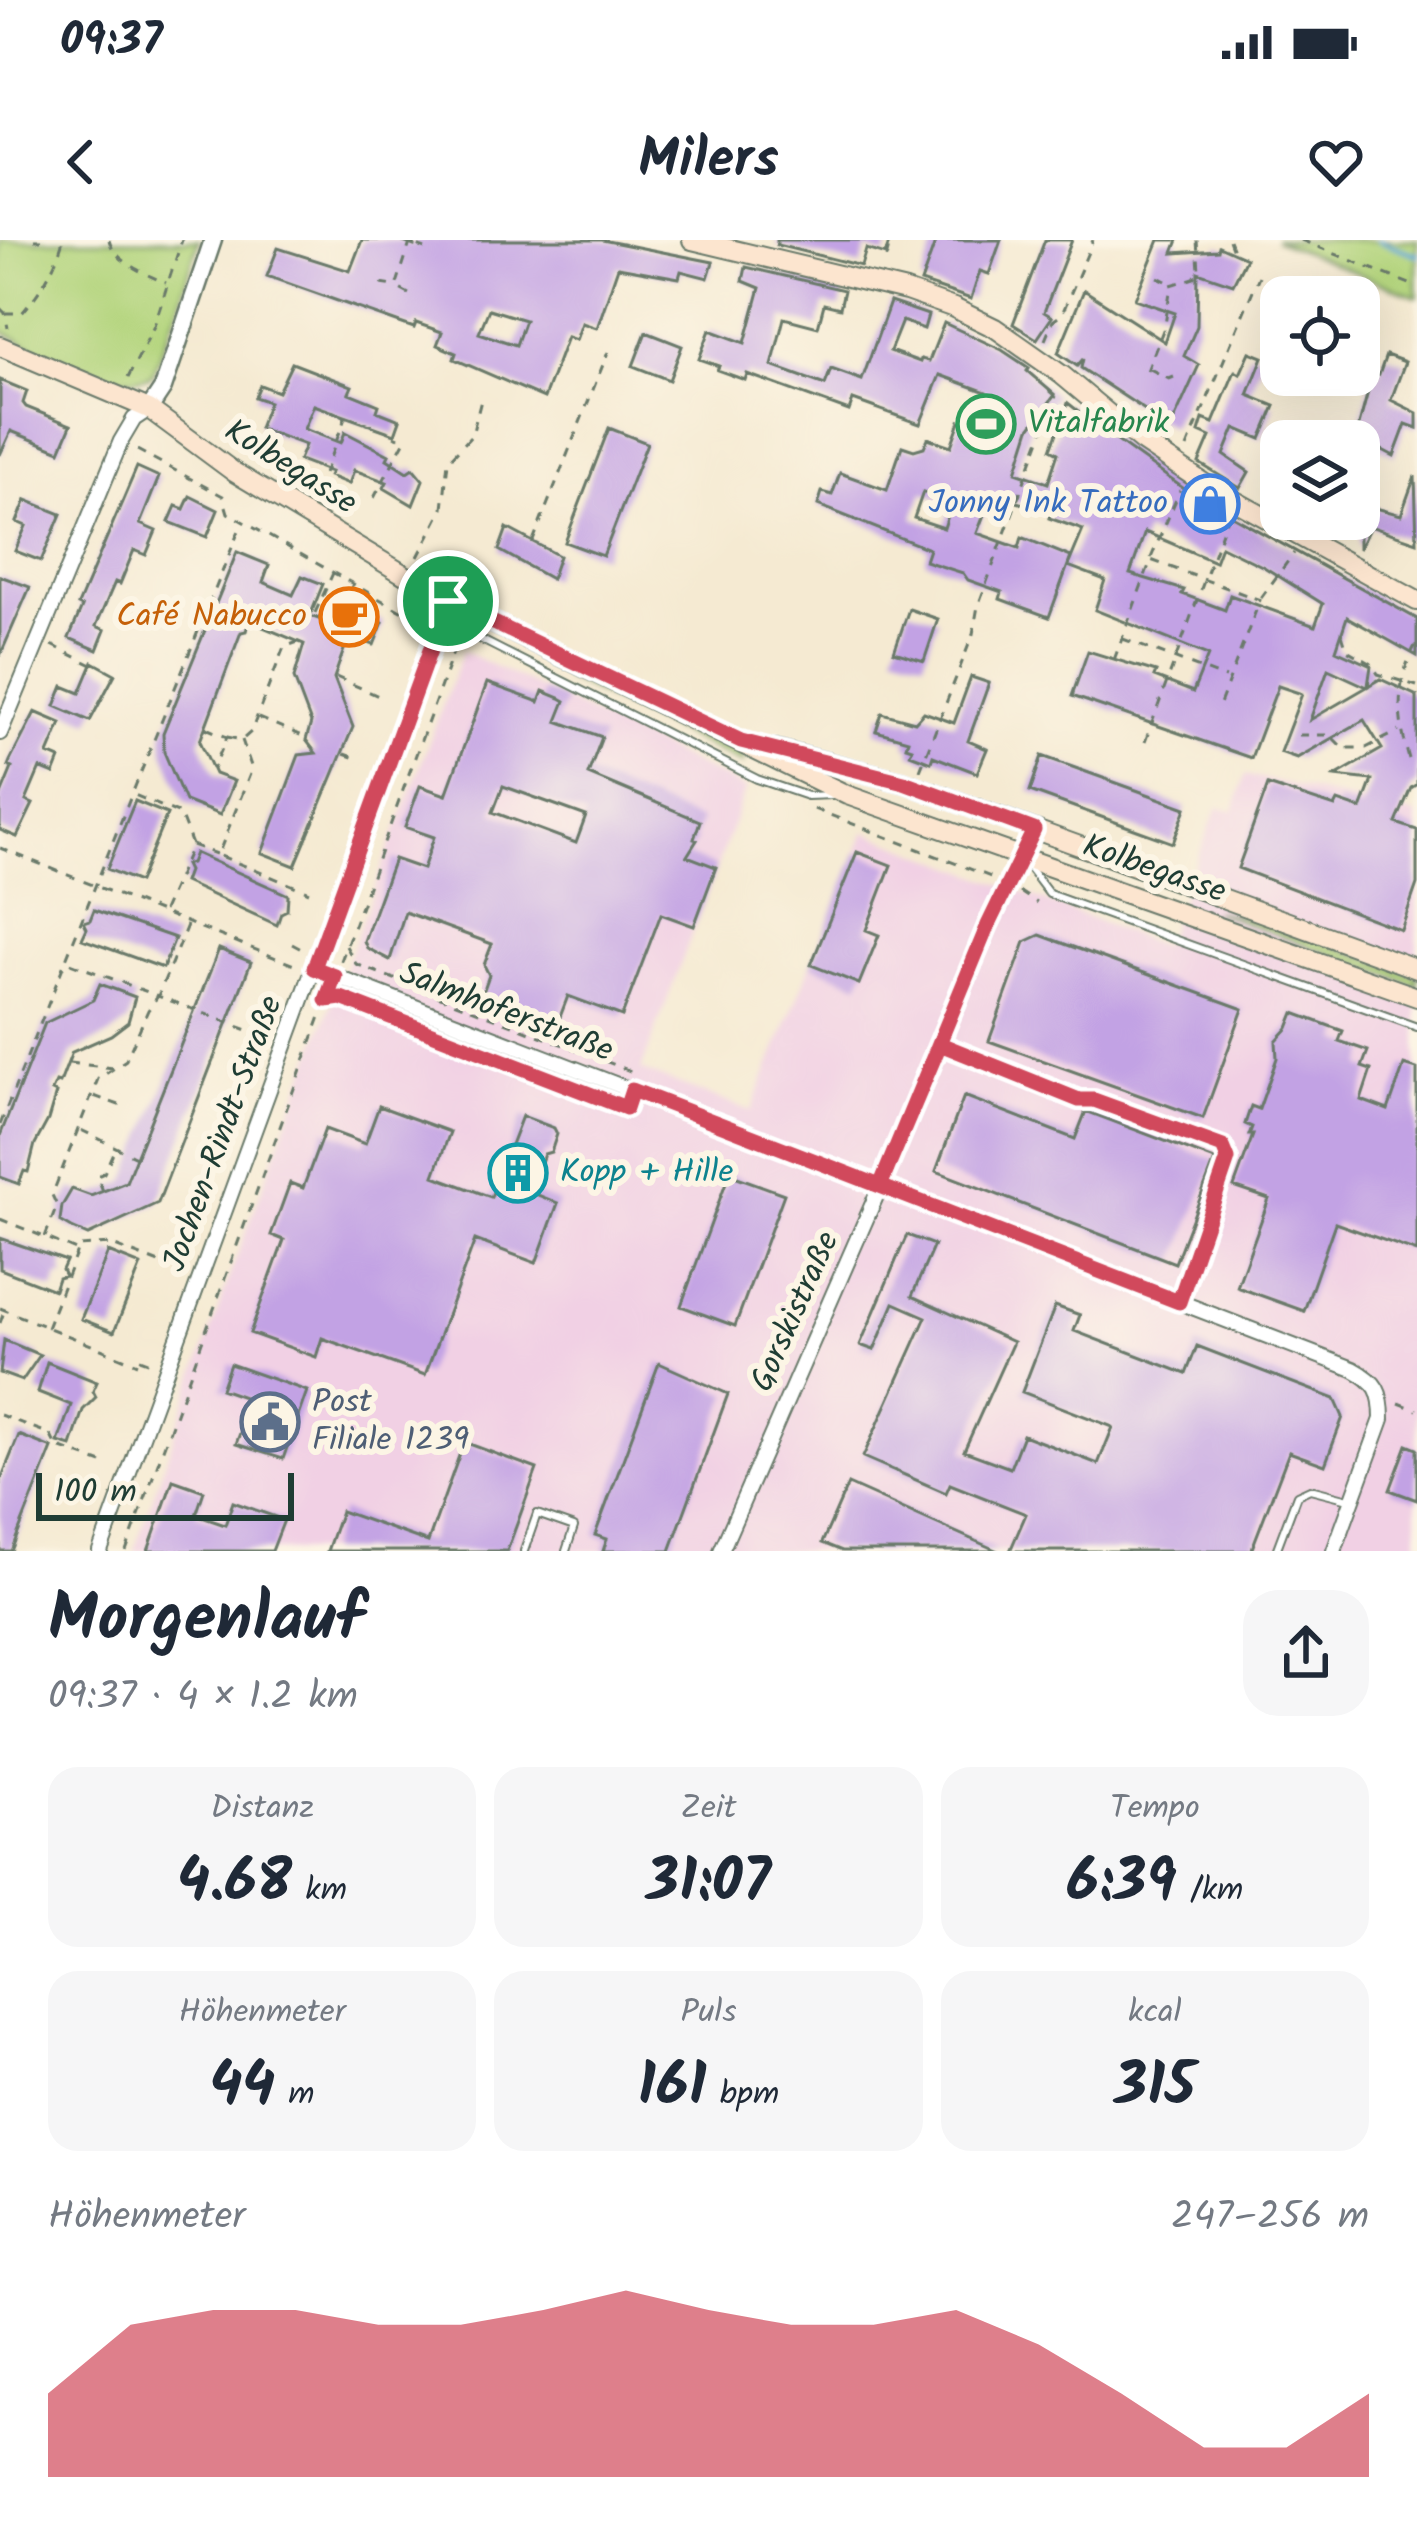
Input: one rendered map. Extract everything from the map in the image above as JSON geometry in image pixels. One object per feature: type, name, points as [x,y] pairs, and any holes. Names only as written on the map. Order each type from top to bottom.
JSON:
[{"type":"main road","points":[[692,240],[906,291],[995,328],[1181,474],[1417,601]]},
{"type":"main road","name":"Kolbegasse","points":[[4,340],[148,409],[233,472],[448,601],[848,795],[1417,997]]},
{"type":"main road","name":"Kolbegasse","points":[[741,741],[904,782],[1417,969]]},
{"type":"street","points":[[0,733],[122,442],[134,419],[163,388],[213,240]]},
{"type":"street","name":"Jochen-Rindt-Straße","points":[[100,1551],[448,601]]},
{"type":"street","name":"Gorskistraße","points":[[721,1551],[988,925],[1034,830]]},
{"type":"street","name":"Salmhoferstraße","points":[[314,968],[1354,1369],[1375,1381],[1382,1397],[1382,1419],[1352,1501]]},
{"type":"street","points":[[1334,1551],[1352,1501]]},
{"type":"lane","points":[[448,601],[472,635],[757,779],[807,796],[848,795]]},
{"type":"lane","points":[[1022,857],[1049,894],[1417,1027]]},
{"type":"lane","points":[[940,1044],[1079,1100],[1094,1100],[1223,1147],[1228,1159],[1179,1302]]},
{"type":"lane","points":[[1276,1551],[1297,1495],[1310,1489],[1352,1501]]},
{"type":"lane","points":[[524,1551],[537,1514],[574,1527],[566,1551]]},
{"type":"path","points":[[34,240],[41,240]]},
{"type":"path","points":[[4,340],[3,310],[22,313],[32,302],[56,265],[63,240]]},
{"type":"path","points":[[109,240],[115,254],[168,284]]},
{"type":"path","points":[[134,385],[125,384],[154,326],[182,240]]},
{"type":"path","points":[[402,240],[425,249]]},
{"type":"path","points":[[886,258],[891,240]]},
{"type":"path","points":[[1038,358],[1093,240]]},
{"type":"path","points":[[1159,277],[1172,284],[1194,278],[1199,267],[1197,240]]},
{"type":"path","points":[[1225,248],[1229,240],[1234,253]]},
{"type":"path","points":[[1301,240],[1417,287]]},
{"type":"path","points":[[396,287],[411,242]]},
{"type":"path","points":[[1199,267],[1207,266]]},
{"type":"path","points":[[1114,660],[1259,276]]},
{"type":"path","points":[[381,284],[409,294]]},
{"type":"path","points":[[1172,284],[1166,325],[1148,369],[1174,377]]},
{"type":"path","points":[[533,541],[608,352]]},
{"type":"path","points":[[917,777],[1059,390]]},
{"type":"path","points":[[418,557],[443,509],[448,461],[472,435],[482,396]]},
{"type":"path","points":[[324,474],[346,424],[332,412]]},
{"type":"path","points":[[374,498],[405,440],[394,436]]},
{"type":"path","points":[[122,442],[223,496],[228,513],[424,624]]},
{"type":"path","points":[[1144,742],[1231,509]]},
{"type":"path","points":[[0,1125],[243,521]]},
{"type":"path","points":[[1218,710],[1260,600],[1298,547]]},
{"type":"path","points":[[1150,560],[1260,600]]},
{"type":"path","points":[[334,571],[314,616],[341,615],[354,582]]},
{"type":"path","points":[[1342,634],[1347,650],[1372,664],[1378,674],[1417,686]]},
{"type":"path","points":[[1121,639],[1229,680]]},
{"type":"path","points":[[39,640],[92,665]]},
{"type":"path","points":[[242,740],[258,717],[284,647],[298,642]]},
{"type":"path","points":[[1408,759],[1401,730],[1401,684],[1417,642]]},
{"type":"path","points":[[126,1551],[455,647]]},
{"type":"path","points":[[336,677],[381,697]]},
{"type":"path","points":[[166,710],[173,712]]},
{"type":"path","points":[[258,717],[305,737]]},
{"type":"path","points":[[206,728],[242,740]]},
{"type":"path","points":[[1299,735],[1330,734],[1343,748],[1366,748],[1401,730]]},
{"type":"path","points":[[213,770],[227,737]]},
{"type":"path","points":[[218,855],[253,770],[242,740]]},
{"type":"path","points":[[344,754],[358,759]]},
{"type":"path","points":[[131,794],[180,814],[192,845],[162,913]]},
{"type":"path","points":[[192,845],[309,892]]},
{"type":"path","points":[[0,848],[285,962]]},
{"type":"path","points":[[45,1237],[57,1206],[52,1195],[98,1079],[126,1060],[188,923]]},
{"type":"path","points":[[326,1000],[341,998],[626,1108],[639,1073],[356,964],[346,946]]},
{"type":"path","points":[[65,961],[258,1034]]},
{"type":"path","points":[[69,1063],[115,1068]]},
{"type":"path","points":[[92,1095],[119,1105],[122,1101]]},
{"type":"path","points":[[79,1129],[138,1158]]},
{"type":"path","points":[[103,1191],[97,1176],[104,1173],[114,1148]]},
{"type":"path","points":[[0,1219],[77,1251]]},
{"type":"path","points":[[47,1328],[79,1246],[110,1244],[172,1268]]},
{"type":"path","points":[[0,1323],[3,1309],[151,1363]]},
{"type":"path","points":[[180,1373],[188,1376]]},
{"type":"path","points":[[0,1414],[50,1434],[56,1446],[101,1463]]},
{"type":"shaded area","points":[[463,651],[746,789],[641,1070],[751,1111],[865,832],[1162,946],[1218,807],[1234,811],[1245,775],[1417,815],[1417,1551],[134,1551],[231,1272]]},
{"type":"green space","points":[[0,240],[199,240],[152,375],[135,379],[95,374],[0,330]]},
{"type":"green space","points":[[1275,240],[1417,240],[1417,297],[1380,282],[1380,276],[1365,276]]},
{"type":"green space","points":[[569,673],[743,752],[743,763],[566,678]]},
{"type":"green space","points":[[1214,911],[1264,921],[1417,976],[1417,986]]},
{"type":"building","points":[[362,240],[398,240],[414,246],[415,240],[602,240],[713,262],[708,278],[681,271],[679,278],[618,267],[597,328],[582,323],[576,340],[567,337],[544,398],[454,359],[456,353],[437,345],[442,332],[416,323],[414,328],[267,276],[278,248],[350,271]],"holes":[[[489,309],[525,320],[516,345],[479,333]]]},
{"type":"building","points":[[777,240],[890,240],[885,255],[866,249],[861,266],[777,245]]},
{"type":"building","points":[[936,240],[1001,240],[989,274],[980,271],[971,299],[921,282]]},
{"type":"building","points":[[1045,240],[1072,240],[1044,312],[1052,317],[1037,339],[1013,324]]},
{"type":"building","points":[[1159,240],[1178,240],[1173,253],[1218,250],[1219,246],[1246,258],[1233,284],[1198,272],[1197,326],[1184,356],[1199,365],[1171,427],[1081,368],[1083,359],[1077,366],[1058,353],[1084,290],[1165,342],[1175,313],[1135,299]]},
{"type":"building","points":[[746,267],[844,290],[840,308],[824,304],[818,327],[784,318],[772,366],[825,385],[831,369],[862,380],[890,302],[928,315],[924,329],[902,321],[890,351],[929,361],[944,323],[1002,350],[1029,368],[1055,395],[1030,428],[1016,472],[1048,483],[1058,453],[1051,449],[1068,403],[1082,414],[1078,423],[1109,435],[1187,491],[1260,532],[1260,540],[1275,540],[1417,619],[1417,656],[1347,617],[1336,650],[1371,666],[1368,686],[1380,679],[1417,696],[1417,784],[1396,823],[1417,830],[1417,884],[1401,930],[1238,868],[1268,785],[1335,807],[1338,801],[1361,809],[1372,780],[1335,776],[1382,749],[1364,720],[1297,758],[1280,752],[1302,694],[1278,686],[1251,758],[1072,696],[1088,651],[1156,672],[1154,677],[1193,692],[1208,655],[1095,610],[1105,580],[1068,566],[1083,530],[1049,518],[1039,509],[992,494],[977,533],[1019,548],[1022,537],[1071,557],[1049,617],[1000,599],[1002,592],[968,580],[963,573],[925,561],[929,549],[818,505],[822,492],[832,495],[840,473],[887,490],[902,446],[924,447],[928,438],[951,446],[960,421],[973,426],[986,392],[940,375],[920,424],[853,400],[849,411],[747,374],[745,380],[699,359],[710,330],[745,343],[760,288],[743,281]],"holes":[[[923,492],[952,503],[944,528],[914,518]],[[1145,532],[1215,562],[1221,546],[1264,567],[1323,604],[1315,626],[1230,595],[1225,610],[1182,594],[1184,590],[1130,574]],[[1328,669],[1367,687],[1310,720]]]},
{"type":"building","points":[[646,332],[682,346],[669,380],[633,366]]},
{"type":"building","points":[[1250,352],[1260,356],[1248,395],[1275,406],[1269,420],[1260,420],[1260,439],[1235,428],[1224,455],[1249,472],[1240,488],[1199,463],[1210,437],[1199,432],[1203,419],[1213,423],[1235,371],[1240,374]]},
{"type":"building","points":[[1386,355],[1405,362],[1391,400],[1417,413],[1417,428],[1406,424],[1394,456],[1380,449],[1380,420],[1360,420],[1367,396],[1380,396]]},
{"type":"building","points":[[292,363],[352,386],[349,393],[400,420],[395,434],[314,405],[304,429],[341,443],[345,432],[389,455],[387,459],[407,472],[413,468],[423,480],[413,505],[384,488],[387,482],[354,470],[349,484],[329,476],[331,472],[299,460],[305,445],[259,428],[269,402],[255,397],[260,385],[278,392]]},
{"type":"building","points":[[0,380],[27,391],[26,407],[71,425],[60,451],[11,431],[0,455]]},
{"type":"building","points":[[609,428],[647,443],[603,556],[565,542]]},
{"type":"building","points":[[137,467],[159,477],[140,524],[156,531],[146,555],[134,550],[120,584],[115,582],[96,626],[105,630],[97,650],[69,638],[82,607],[78,605]]},
{"type":"building","points":[[1415,476],[1417,542],[1380,529],[1380,509],[1401,515]]},
{"type":"building","points":[[190,496],[218,510],[207,537],[169,522],[176,506],[184,509]]},
{"type":"building","points":[[26,500],[61,514],[41,561],[15,551],[26,526],[17,522]]},
{"type":"building","points":[[507,528],[559,556],[551,579],[499,550]]},
{"type":"building","points":[[237,552],[269,565],[263,582],[293,595],[302,576],[323,584],[310,616],[327,622],[342,618],[351,604],[383,622],[374,645],[361,640],[345,647],[341,658],[334,678],[353,727],[295,866],[262,853],[299,755],[316,753],[306,740],[311,723],[294,678],[304,644],[249,621],[241,632],[200,741],[215,774],[234,781],[220,815],[185,801],[164,752],[163,733]]},
{"type":"building","points":[[0,576],[30,587],[0,656]]},
{"type":"building","points":[[909,609],[938,619],[924,661],[894,652]]},
{"type":"building","points":[[93,662],[115,674],[90,721],[55,706],[63,686],[80,693]]},
{"type":"building","points":[[971,677],[989,683],[968,741],[987,749],[977,773],[933,756],[931,762],[910,754],[908,740],[876,731],[882,713],[915,722],[924,712],[954,723]]},
{"type":"building","points":[[487,683],[539,702],[543,691],[565,701],[557,721],[602,737],[588,774],[700,821],[697,840],[687,856],[716,867],[694,926],[661,914],[622,1016],[568,996],[558,1022],[482,995],[489,975],[484,965],[492,944],[405,912],[390,960],[367,948],[364,941],[394,859],[423,869],[434,837],[405,827],[420,786],[446,795]],"holes":[[[503,786],[586,816],[576,843],[493,812]]]},
{"type":"building","points":[[35,712],[61,723],[48,754],[60,759],[54,774],[40,768],[26,801],[33,804],[17,837],[0,830],[0,797],[12,768],[10,761]]},
{"type":"building","points":[[1042,756],[1186,808],[1173,843],[1030,791]]},
{"type":"building","points":[[135,801],[167,814],[139,882],[107,869]]},
{"type":"building","points":[[857,852],[891,865],[866,930],[879,935],[859,984],[811,965]]},
{"type":"building","points":[[195,853],[288,895],[287,910],[277,925],[184,882],[185,865]]},
{"type":"building","points":[[94,910],[175,938],[163,968],[82,939],[87,928],[84,922]]},
{"type":"building","points":[[1040,935],[1243,1009],[1203,1118],[989,1041],[1025,942]]},
{"type":"building","points":[[219,949],[251,962],[158,1203],[88,1235],[72,1228],[60,1221],[72,1189],[91,1196],[126,1182]]},
{"type":"building","points":[[100,984],[135,997],[128,1022],[72,1052],[52,1091],[56,1093],[48,1120],[28,1172],[24,1171],[19,1184],[0,1177],[0,1136],[45,1023],[93,1000]]},
{"type":"building","points":[[1294,1013],[1343,1031],[1339,1041],[1368,1051],[1362,1067],[1371,1070],[1361,1100],[1388,1110],[1404,1065],[1417,1069],[1417,1252],[1335,1223],[1304,1311],[1237,1287],[1269,1199],[1234,1187],[1253,1135],[1249,1135],[1252,1127],[1245,1124],[1251,1106],[1259,1109],[1277,1058],[1276,1041]]},
{"type":"building","points":[[964,1096],[1075,1139],[1086,1111],[1215,1160],[1175,1263],[936,1171]]},
{"type":"building","points":[[379,1106],[450,1132],[434,1176],[491,1197],[522,1116],[554,1128],[557,1134],[530,1192],[558,1203],[536,1263],[475,1240],[425,1375],[322,1338],[316,1357],[250,1333],[284,1240],[271,1235],[290,1183],[303,1188],[325,1129],[365,1144]]},
{"type":"building","points":[[729,1174],[784,1194],[735,1326],[681,1306]]},
{"type":"building","points":[[907,1235],[934,1245],[912,1296],[1013,1342],[964,1451],[1010,1468],[1023,1435],[1098,1464],[1113,1427],[1022,1392],[1055,1306],[1080,1315],[1074,1331],[1186,1374],[1197,1346],[1335,1399],[1343,1417],[1325,1465],[1289,1452],[1251,1551],[1010,1551],[1026,1514],[950,1484],[946,1493],[863,1457],[926,1317],[894,1303],[874,1350],[860,1345]]},
{"type":"building","points":[[0,1238],[66,1261],[65,1276],[58,1278],[54,1290],[0,1269]]},
{"type":"building","points":[[108,1252],[141,1265],[114,1332],[81,1319]]},
{"type":"building","points":[[4,1340],[40,1355],[22,1381],[0,1373]]},
{"type":"building","points":[[47,1362],[97,1382],[96,1397],[83,1410],[71,1446],[58,1442],[71,1405],[38,1392]]},
{"type":"building","points":[[659,1363],[728,1394],[670,1551],[603,1551],[607,1539],[595,1535]]},
{"type":"building","name":"Post Filiale 1239","points":[[230,1364],[307,1391],[283,1459],[236,1444],[252,1400],[221,1389]]},
{"type":"building","points":[[19,1435],[52,1448],[11,1551],[0,1551],[0,1482]]},
{"type":"building","points":[[464,1442],[537,1469],[507,1551],[327,1551],[341,1511],[428,1542]]},
{"type":"building","points":[[1407,1445],[1417,1449],[1417,1500],[1390,1490]]},
{"type":"building","points":[[173,1480],[204,1491],[196,1515],[225,1525],[233,1502],[284,1520],[272,1551],[148,1551]]},
{"type":"building","points":[[848,1484],[998,1551],[842,1551],[822,1543]]},
{"type":"waterway","points":[[1378,240],[1417,255]]},
{"type":"place","name":"Vitalfabrik","points":[[986,424]]},
{"type":"place","name":"Jonny Ink Tattoo","points":[[1210,504]]},
{"type":"place","name":"Café Nabucco","points":[[349,617]]},
{"type":"place","name":"Kopp + Hille","points":[[518,1173]]},
{"type":"place","name":"Post Filiale 1239","points":[[270,1422]]},
{"type":"route","points":[[448,601],[314,968],[335,976],[326,1000],[341,998],[626,1108],[632,1090],[880,1186],[940,1044],[1079,1100],[1094,1100],[1223,1147],[1228,1159],[1179,1302],[880,1186],[988,925],[1034,830],[904,782],[741,741],[448,601]]}]
